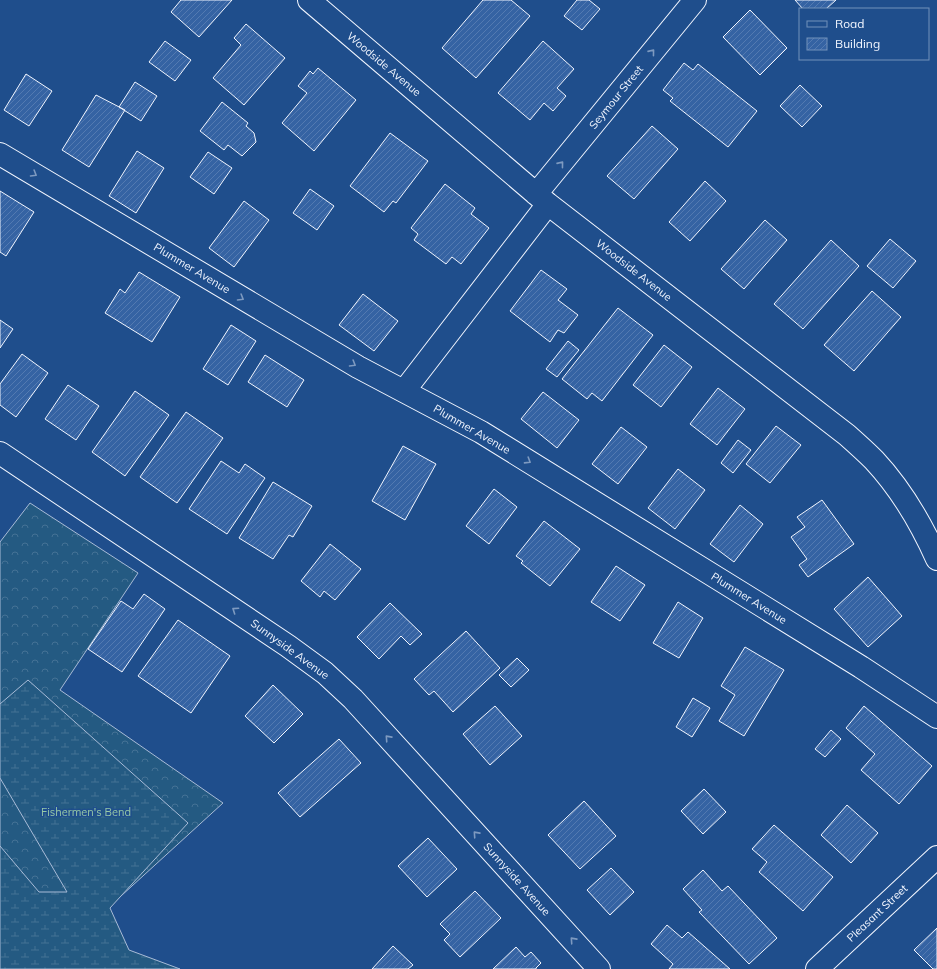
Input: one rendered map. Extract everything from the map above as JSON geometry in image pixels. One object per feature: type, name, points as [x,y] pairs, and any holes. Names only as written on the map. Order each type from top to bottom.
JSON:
[{"type":"street","name":"Woodside Avenue","points":[[309,0],[542,199],[847,434],[888,476],[925,534],[937,559]]},
{"type":"street","name":"Seymour Street","points":[[404,391],[542,199],[695,0]]},
{"type":"street","name":"Plummer Avenue","points":[[0,154],[358,367],[481,432],[861,667],[937,717]]},
{"type":"street","name":"Sunnyside Avenue","points":[[0,453],[281,641],[325,673],[353,699],[599,969]]},
{"type":"street","name":"Pleasant Street","points":[[817,969],[937,857]]},
{"type":"green space","name":"Fishermen's Bend","points":[[30,503],[138,573],[60,690],[223,803],[87,927],[0,969],[0,542]]},
{"type":"green space","points":[[28,680],[188,823],[110,908],[129,950],[180,969],[0,969],[0,846],[39,892],[67,892],[0,778],[0,704]]},
{"type":"building","points":[[181,0],[232,0],[199,37],[171,12]]},
{"type":"building","points":[[483,0],[511,0],[530,16],[476,78],[442,48]]},
{"type":"building","points":[[577,0],[589,0],[600,9],[582,30],[564,16]]},
{"type":"building","points":[[795,0],[836,0],[827,8],[802,8]]},
{"type":"building","points":[[750,10],[787,48],[760,75],[723,37]]},
{"type":"building","points":[[246,24],[285,58],[244,105],[213,78],[241,45],[234,38]]},
{"type":"building","points":[[165,41],[191,60],[175,81],[149,62]]},
{"type":"building","points":[[543,41],[574,69],[557,88],[566,96],[553,111],[544,103],[530,120],[498,93]]},
{"type":"building","points":[[684,63],[693,70],[698,64],[757,111],[728,147],[670,101],[673,98],[663,90]]},
{"type":"building","points":[[318,68],[356,100],[314,151],[282,123],[307,93],[298,86],[310,71],[313,74]]},
{"type":"building","points":[[26,74],[52,91],[29,126],[4,110]]},
{"type":"building","points":[[135,82],[157,96],[141,121],[119,107]]},
{"type":"building","points":[[800,85],[822,106],[802,127],[780,106]]},
{"type":"building","points":[[96,95],[125,110],[89,167],[62,150]]},
{"type":"building","points":[[222,102],[248,123],[246,126],[254,133],[256,142],[242,156],[228,145],[224,150],[200,131]]},
{"type":"building","points":[[652,126],[678,149],[634,199],[607,176]]},
{"type":"building","points":[[390,133],[428,161],[396,203],[393,201],[384,212],[350,186]]},
{"type":"building","points":[[137,151],[164,168],[136,213],[109,196]]},
{"type":"building","points":[[208,152],[232,168],[214,194],[190,177]]},
{"type":"building","points":[[705,181],[726,201],[690,241],[669,222]]},
{"type":"building","points":[[445,184],[475,208],[471,214],[489,228],[461,264],[452,257],[446,264],[414,240],[418,234],[411,228]]},
{"type":"building","points":[[310,189],[334,206],[317,230],[293,213]]},
{"type":"building","points":[[0,191],[34,212],[6,256],[0,252]]},
{"type":"building","points":[[244,201],[269,220],[234,267],[209,248]]},
{"type":"building","points":[[765,220],[787,240],[744,289],[721,269]]},
{"type":"building","points":[[890,239],[916,261],[893,288],[867,266]]},
{"type":"building","points":[[831,240],[859,266],[803,329],[774,304]]},
{"type":"building","points":[[541,270],[567,289],[558,300],[578,315],[564,333],[558,330],[550,342],[510,311]]},
{"type":"building","points":[[139,272],[180,297],[152,342],[105,313],[120,289],[125,293]]},
{"type":"building","points":[[872,291],[901,317],[854,371],[824,345]]},
{"type":"building","points":[[363,294],[398,321],[374,351],[339,325]]},
{"type":"building","points":[[618,308],[653,335],[602,401],[592,393],[587,399],[562,379]]},
{"type":"building","points":[[0,320],[13,329],[0,348]]},
{"type":"building","points":[[231,325],[256,341],[228,385],[203,369]]},
{"type":"building","points":[[568,341],[579,350],[557,377],[546,369]]},
{"type":"building","points":[[664,345],[692,367],[661,407],[633,385]]},
{"type":"building","points":[[22,354],[48,373],[16,417],[0,405],[0,384]]},
{"type":"building","points":[[265,355],[304,380],[287,407],[248,382]]},
{"type":"building","points":[[68,385],[99,406],[76,440],[45,419]]},
{"type":"building","points":[[718,388],[745,409],[717,445],[690,424]]},
{"type":"building","points":[[135,391],[169,415],[125,476],[92,452]]},
{"type":"building","points":[[543,392],[579,420],[557,448],[521,419]]},
{"type":"building","points":[[186,412],[223,438],[177,503],[140,477]]},
{"type":"building","points":[[776,426],[801,445],[770,483],[746,464]]},
{"type":"building","points":[[621,427],[647,447],[618,484],[592,464]]},
{"type":"building","points":[[738,440],[751,450],[733,473],[721,463]]},
{"type":"building","points":[[403,446],[436,464],[405,520],[372,501]]},
{"type":"building","points":[[221,461],[239,473],[245,464],[265,478],[227,534],[189,509]]},
{"type":"building","points":[[678,469],[705,490],[675,529],[648,508]]},
{"type":"building","points":[[273,482],[312,506],[293,537],[289,535],[273,559],[239,538]]},
{"type":"building","points":[[494,489],[517,507],[489,544],[466,526]]},
{"type":"building","points":[[822,500],[854,544],[808,577],[799,565],[807,559],[791,537],[805,527],[797,517]]},
{"type":"building","points":[[740,505],[763,524],[734,562],[710,544]]},
{"type":"building","points":[[544,521],[580,549],[550,586],[521,563],[523,561],[516,556]]},
{"type":"building","points":[[330,544],[361,569],[335,600],[324,591],[320,597],[301,581]]},
{"type":"building","points":[[616,566],[645,585],[620,621],[591,602]]},
{"type":"building","points":[[868,577],[902,616],[868,647],[834,609]]},
{"type":"building","points":[[144,594],[165,609],[122,672],[88,649],[121,601],[133,609]]},
{"type":"building","points":[[678,602],[703,618],[679,658],[653,643]]},
{"type":"building","points":[[390,603],[422,634],[410,645],[401,636],[379,659],[357,637]]},
{"type":"building","points":[[178,620],[230,656],[191,713],[138,676]]},
{"type":"building","points":[[466,631],[500,668],[453,712],[434,691],[429,695],[414,679]]},
{"type":"building","points":[[745,647],[784,670],[744,736],[719,721],[735,695],[721,686]]},
{"type":"building","points":[[517,658],[529,670],[511,687],[499,675]]},
{"type":"building","points":[[273,685],[303,714],[274,743],[245,716]]},
{"type":"building","points":[[693,698],[710,708],[692,737],[676,727]]},
{"type":"building","points":[[495,706],[522,736],[490,765],[463,734]]},
{"type":"building","points":[[864,706],[932,766],[899,804],[861,770],[875,754],[846,728]]},
{"type":"building","points":[[831,730],[841,739],[825,757],[815,749]]},
{"type":"building","points":[[339,739],[361,763],[300,817],[278,793]]},
{"type":"building","points":[[704,789],[726,812],[703,834],[681,811]]},
{"type":"building","points":[[584,801],[616,836],[580,869],[548,835]]},
{"type":"building","points":[[847,805],[878,833],[851,863],[821,835]]},
{"type":"building","points":[[774,825],[833,877],[803,911],[759,872],[767,862],[752,849]]},
{"type":"building","points":[[428,838],[457,869],[427,897],[398,866]]},
{"type":"building","points":[[611,868],[634,892],[610,915],[587,890]]},
{"type":"building","points":[[703,870],[722,891],[728,886],[777,938],[749,964],[699,912],[702,910],[683,889]]},
{"type":"building","points":[[475,891],[501,918],[460,957],[444,940],[450,934],[440,924]]},
{"type":"building","points":[[667,925],[682,938],[688,932],[730,969],[669,969],[673,964],[651,944]]},
{"type":"building","points":[[937,928],[937,969],[933,969],[914,950]]},
{"type":"building","points":[[393,946],[413,965],[408,969],[372,969]]},
{"type":"building","points":[[516,947],[525,957],[531,952],[541,963],[536,969],[493,969]]}]
